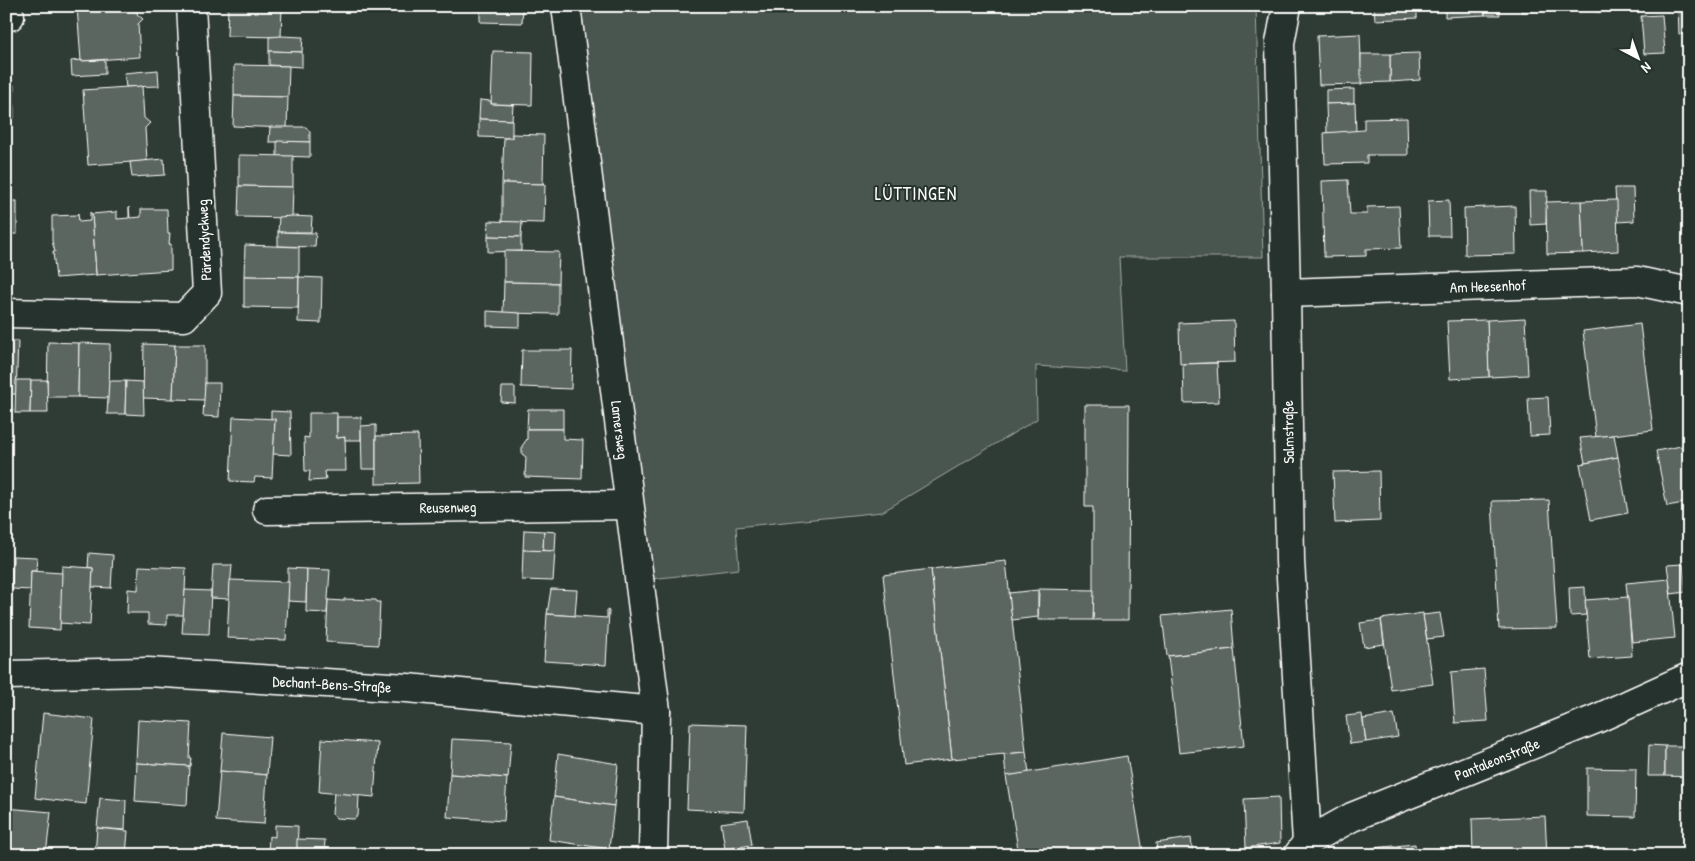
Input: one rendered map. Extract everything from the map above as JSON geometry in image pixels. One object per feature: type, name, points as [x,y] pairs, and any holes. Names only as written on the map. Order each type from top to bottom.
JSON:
[{"type":"street","name":"Pärdendyckweg","points":[[6,312],[184,317],[207,292],[191,6]]},
{"type":"street","name":"Lamersweg","points":[[566,6],[656,711],[653,855]]},
{"type":"street","name":"Salmstraße","points":[[1286,6],[1280,43],[1290,561],[1302,848]]},
{"type":"street","name":"Am Heesenhof","points":[[1286,293],[1637,281],[1689,292]]},
{"type":"street","name":"Reusenweg","points":[[267,510],[629,505]]},
{"type":"street","name":"Dechant-Bens-Straße","points":[[6,675],[148,672],[407,688],[656,711]]},
{"type":"street","name":"Pantaleonstraße","points":[[1302,848],[1352,817],[1596,719],[1689,677]]},
{"type":"shaded area","points":[[581,6],[1256,6],[1263,257],[1119,257],[1125,371],[1036,366],[1037,419],[882,512],[736,527],[739,569],[651,579]]},
{"type":"building","points":[[77,6],[137,6],[137,14],[143,19],[138,24],[140,57],[81,61]]},
{"type":"building","points":[[228,6],[282,6],[281,37],[227,36]]},
{"type":"building","points":[[480,6],[523,6],[522,23],[480,22]]},
{"type":"building","points":[[1374,6],[1417,6],[1417,18],[1375,20]]},
{"type":"building","points":[[1445,6],[1485,6],[1485,15],[1445,17]]},
{"type":"building","points":[[1485,6],[1499,6],[1500,15],[1485,15]]},
{"type":"building","points":[[1521,6],[1564,6],[1564,8],[1522,12]]},
{"type":"building","points":[[1596,6],[1644,6],[1645,10],[1596,12]]},
{"type":"building","points":[[1678,6],[1689,6],[1689,34],[1679,34]]},
{"type":"building","points":[[1662,15],[1665,53],[1644,54],[1641,16]]},
{"type":"building","points":[[1360,34],[1362,84],[1319,85],[1317,36]]},
{"type":"building","points":[[269,37],[303,37],[302,52],[269,51]]},
{"type":"building","points":[[269,51],[302,52],[302,67],[269,65]]},
{"type":"building","points":[[493,51],[533,52],[532,105],[491,104]]},
{"type":"building","points":[[1419,53],[1420,80],[1390,82],[1390,54]]},
{"type":"building","points":[[1361,54],[1390,54],[1390,82],[1361,83]]},
{"type":"building","points":[[105,60],[105,74],[72,76],[71,61]]},
{"type":"building","points":[[234,65],[289,66],[288,97],[234,96]]},
{"type":"building","points":[[158,70],[159,86],[126,87],[124,73]]},
{"type":"building","points":[[6,85],[14,85],[14,118],[6,118]]},
{"type":"building","points":[[142,86],[144,118],[150,123],[145,128],[147,161],[88,165],[83,90]]},
{"type":"building","points":[[1354,89],[1354,103],[1326,104],[1326,90]]},
{"type":"building","points":[[234,96],[288,97],[287,128],[233,126]]},
{"type":"building","points":[[480,100],[491,101],[491,104],[513,105],[512,120],[479,119]]},
{"type":"building","points":[[1355,103],[1356,132],[1327,133],[1326,104]]},
{"type":"building","points":[[1407,118],[1408,155],[1367,155],[1367,163],[1325,164],[1324,133],[1364,130],[1364,119]]},
{"type":"building","points":[[479,119],[512,120],[512,138],[479,137]]},
{"type":"building","points":[[270,127],[306,127],[310,132],[310,142],[269,142]]},
{"type":"building","points":[[512,134],[544,135],[543,183],[545,184],[502,183],[504,138],[512,138]]},
{"type":"building","points":[[277,141],[310,142],[310,157],[277,156]]},
{"type":"building","points":[[239,155],[293,156],[293,187],[239,186]]},
{"type":"building","points":[[164,159],[165,175],[132,177],[130,162]]},
{"type":"building","points":[[1348,180],[1350,214],[1367,214],[1367,207],[1399,206],[1401,248],[1366,249],[1366,256],[1324,257],[1322,181]]},
{"type":"building","points":[[502,183],[545,184],[544,223],[502,222]]},
{"type":"building","points":[[239,186],[293,187],[292,218],[238,217]]},
{"type":"building","points":[[1615,188],[1633,188],[1634,221],[1617,222]]},
{"type":"building","points":[[1529,191],[1547,191],[1546,224],[1530,225]]},
{"type":"building","points":[[1449,200],[1450,236],[1429,236],[1428,201]]},
{"type":"building","points":[[1617,200],[1618,251],[1583,253],[1581,201]]},
{"type":"building","points":[[6,201],[17,201],[17,234],[6,234]]},
{"type":"building","points":[[1581,201],[1583,253],[1547,254],[1546,202]]},
{"type":"building","points":[[1515,206],[1516,254],[1465,255],[1464,208]]},
{"type":"building","points":[[129,207],[130,218],[141,217],[141,209],[167,209],[168,233],[170,233],[169,244],[171,244],[171,270],[96,275],[92,214],[117,211],[117,219],[129,218]]},
{"type":"building","points":[[90,212],[92,214],[96,275],[56,278],[53,252],[55,252],[52,241],[52,216],[77,215],[78,213],[79,222],[90,221]]},
{"type":"building","points":[[279,217],[312,217],[311,232],[278,232]]},
{"type":"building","points":[[489,221],[522,222],[521,237],[488,236]]},
{"type":"building","points":[[278,232],[316,233],[315,247],[278,246]]},
{"type":"building","points":[[488,236],[521,237],[521,251],[488,252]]},
{"type":"building","points":[[245,245],[299,247],[299,277],[244,276]]},
{"type":"building","points":[[504,251],[559,252],[558,283],[504,282]]},
{"type":"building","points":[[244,276],[299,277],[298,308],[244,307]]},
{"type":"building","points":[[299,277],[322,278],[321,323],[298,322]]},
{"type":"building","points":[[504,282],[558,283],[558,314],[503,313]]},
{"type":"building","points":[[487,311],[520,313],[520,327],[487,326]]},
{"type":"building","points":[[1525,318],[1528,375],[1489,377],[1487,320]]},
{"type":"building","points":[[1487,320],[1489,377],[1450,379],[1447,321]]},
{"type":"building","points":[[1234,321],[1235,362],[1180,364],[1179,323]]},
{"type":"building","points":[[1640,324],[1653,430],[1596,437],[1583,331]]},
{"type":"building","points":[[6,341],[18,341],[16,394],[6,394]]},
{"type":"building","points":[[48,342],[79,343],[78,397],[47,397]]},
{"type":"building","points":[[79,343],[110,344],[109,398],[78,397]]},
{"type":"building","points":[[144,344],[175,345],[173,399],[143,398]]},
{"type":"building","points":[[175,345],[205,345],[205,400],[173,399]]},
{"type":"building","points":[[522,350],[572,350],[571,389],[521,387]]},
{"type":"building","points":[[1217,363],[1219,402],[1184,403],[1183,364]]},
{"type":"building","points":[[16,380],[31,380],[30,413],[15,413]]},
{"type":"building","points":[[31,380],[47,380],[48,413],[30,413]]},
{"type":"building","points":[[109,381],[126,381],[125,414],[107,414]]},
{"type":"building","points":[[126,381],[143,382],[144,415],[125,414]]},
{"type":"building","points":[[205,383],[220,383],[219,417],[203,416]]},
{"type":"building","points":[[502,387],[515,387],[515,403],[501,402]]},
{"type":"building","points":[[1548,397],[1550,435],[1530,436],[1528,398]]},
{"type":"building","points":[[1085,405],[1129,405],[1128,620],[1093,620],[1093,507],[1085,507]]},
{"type":"building","points":[[528,409],[563,409],[563,429],[527,429]]},
{"type":"building","points":[[271,411],[290,412],[291,455],[273,454],[275,419],[271,419]]},
{"type":"building","points":[[309,413],[337,413],[337,438],[345,437],[346,471],[325,471],[326,480],[309,481],[310,471],[305,471],[304,437],[309,438]]},
{"type":"building","points":[[233,417],[275,419],[272,478],[255,477],[254,482],[230,481]]},
{"type":"building","points":[[337,417],[361,417],[361,440],[345,440],[345,437],[337,438]]},
{"type":"building","points":[[376,425],[376,469],[362,469],[361,426]]},
{"type":"building","points":[[527,429],[563,429],[563,439],[583,440],[582,479],[525,477],[526,457],[522,454],[522,446],[527,439]]},
{"type":"building","points":[[418,435],[419,483],[376,484],[376,436]]},
{"type":"building","points":[[1614,435],[1618,457],[1585,463],[1580,438]]},
{"type":"building","points":[[1681,446],[1689,483],[1689,502],[1667,506],[1656,451]]},
{"type":"building","points":[[1618,457],[1628,513],[1591,520],[1580,464]]},
{"type":"building","points":[[1379,471],[1380,521],[1335,523],[1333,472]]},
{"type":"building","points":[[1549,500],[1557,628],[1499,629],[1492,501]]},
{"type":"building","points":[[524,530],[544,531],[543,551],[523,550]]},
{"type":"building","points":[[544,531],[556,532],[555,551],[543,551]]},
{"type":"building","points":[[523,550],[555,551],[553,581],[522,580]]},
{"type":"building","points":[[89,553],[113,555],[111,588],[92,587],[93,568],[88,567]]},
{"type":"building","points":[[13,556],[37,557],[36,571],[31,571],[31,590],[12,589]]},
{"type":"building","points":[[1006,561],[1026,752],[952,759],[931,569]]},
{"type":"building","points":[[1683,564],[1686,592],[1671,594],[1667,565]]},
{"type":"building","points":[[213,565],[232,565],[229,599],[211,598]]},
{"type":"building","points":[[62,566],[93,568],[90,625],[59,623]]},
{"type":"building","points":[[139,566],[186,568],[184,615],[167,615],[167,625],[148,624],[148,613],[127,613],[128,589],[138,590]]},
{"type":"building","points":[[288,568],[307,569],[306,602],[288,601]]},
{"type":"building","points":[[307,569],[330,570],[327,613],[306,612]]},
{"type":"building","points":[[931,569],[952,759],[904,765],[883,575]]},
{"type":"building","points":[[31,571],[62,573],[60,630],[29,628]]},
{"type":"building","points":[[1669,579],[1675,638],[1632,642],[1626,583]]},
{"type":"building","points":[[230,580],[289,582],[286,640],[227,638]]},
{"type":"building","points":[[1585,587],[1586,615],[1570,616],[1569,588]]},
{"type":"building","points":[[551,589],[577,590],[575,616],[547,614]]},
{"type":"building","points":[[1039,589],[1094,590],[1093,620],[1038,620]]},
{"type":"building","points":[[185,590],[211,591],[209,634],[182,633]]},
{"type":"building","points":[[1038,590],[1038,617],[1012,620],[1009,593]]},
{"type":"building","points":[[1628,597],[1632,656],[1590,659],[1585,600]]},
{"type":"building","points":[[344,599],[376,600],[380,602],[378,645],[326,642],[328,600],[344,601]]},
{"type":"building","points":[[1231,609],[1234,649],[1167,656],[1162,616]]},
{"type":"building","points":[[607,610],[609,611],[606,665],[544,661],[547,614],[607,618]]},
{"type":"building","points":[[1423,613],[1433,684],[1391,690],[1381,619]]},
{"type":"building","points":[[1440,613],[1444,637],[1427,639],[1423,615]]},
{"type":"building","points":[[1381,620],[1384,644],[1364,647],[1360,623]]},
{"type":"building","points":[[1234,649],[1244,746],[1179,753],[1168,656]]},
{"type":"building","points":[[1484,669],[1488,721],[1455,723],[1451,672]]},
{"type":"building","points":[[43,713],[94,719],[86,804],[35,798]]},
{"type":"building","points":[[1362,714],[1366,742],[1350,744],[1346,716]]},
{"type":"building","points":[[1394,714],[1398,737],[1366,742],[1363,719]]},
{"type":"building","points":[[138,720],[191,723],[190,766],[136,763]]},
{"type":"building","points":[[690,723],[747,725],[744,812],[687,809]]},
{"type":"building","points":[[223,733],[270,737],[267,775],[220,771]]},
{"type":"building","points":[[322,739],[378,743],[374,797],[319,792]]},
{"type":"building","points":[[452,739],[511,742],[508,778],[450,774]]},
{"type":"building","points":[[1649,745],[1665,746],[1665,776],[1648,776]]},
{"type":"building","points":[[1665,746],[1689,746],[1689,777],[1665,776]]},
{"type":"building","points":[[1026,752],[1029,773],[1006,776],[1004,754]]},
{"type":"building","points":[[558,754],[618,764],[614,806],[554,797]]},
{"type":"building","points":[[1127,756],[1143,852],[1125,855],[1019,855],[1006,776]]},
{"type":"building","points":[[137,763],[189,766],[187,805],[135,801]]},
{"type":"building","points":[[1587,768],[1636,769],[1635,817],[1587,816]]},
{"type":"building","points":[[220,771],[267,775],[264,824],[216,821]]},
{"type":"building","points":[[450,774],[507,778],[504,821],[447,817]]},
{"type":"building","points":[[334,793],[359,795],[358,816],[354,819],[336,818],[332,814]]},
{"type":"building","points":[[554,797],[614,806],[609,849],[549,840]]},
{"type":"building","points":[[1279,797],[1280,843],[1246,848],[1244,799]]},
{"type":"building","points":[[100,798],[126,800],[125,830],[97,828]]},
{"type":"building","points":[[6,808],[51,812],[46,855],[6,855]]},
{"type":"building","points":[[1545,816],[1547,855],[1473,855],[1472,819]]},
{"type":"building","points":[[748,819],[752,845],[725,849],[721,823]]},
{"type":"building","points":[[275,825],[298,826],[297,855],[268,855],[269,836],[275,837]]},
{"type":"building","points":[[97,828],[128,831],[126,855],[95,855]]},
{"type":"building","points":[[1191,838],[1193,855],[1147,855],[1146,851],[1157,850],[1156,843]]},
{"type":"building","points":[[297,839],[325,840],[324,855],[297,855]]},
{"type":"building","points":[[1415,844],[1416,855],[1374,855],[1373,848]]},
{"type":"building","points":[[484,851],[505,852],[505,855],[484,855]]},
{"type":"district","name":"LÜTTINGEN","points":[[916,193]]}]
